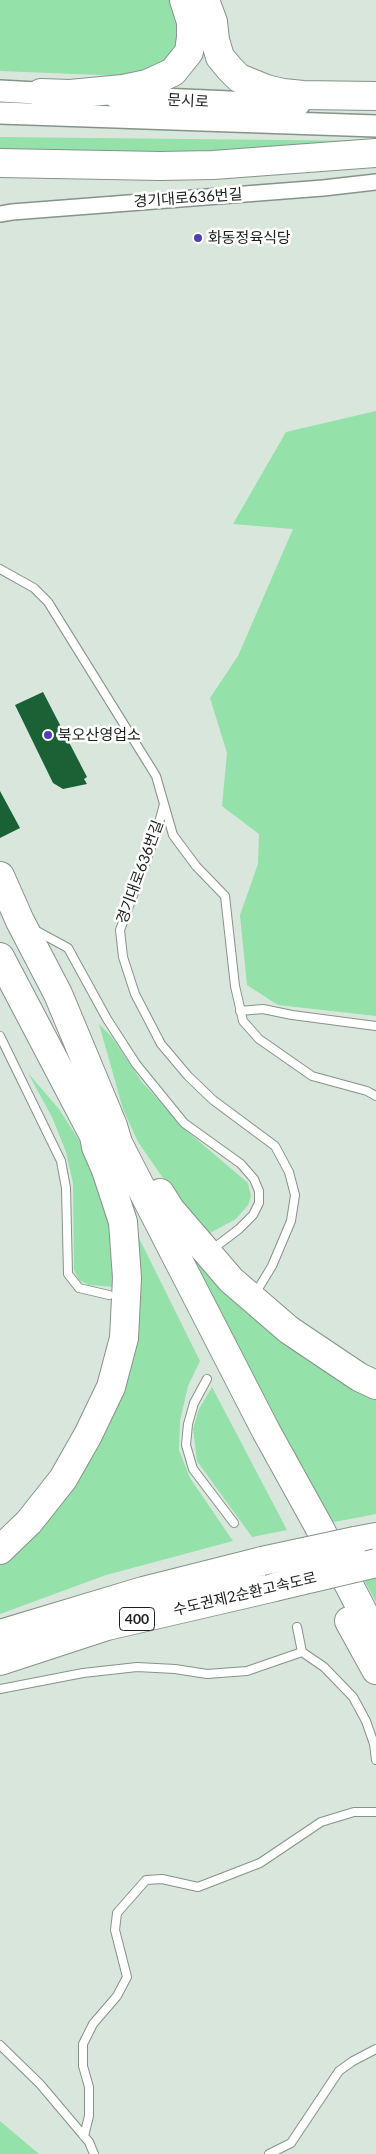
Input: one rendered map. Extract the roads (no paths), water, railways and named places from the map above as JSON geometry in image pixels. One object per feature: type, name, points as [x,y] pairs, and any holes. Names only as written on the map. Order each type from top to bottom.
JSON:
[{"type":"highway","points":[[41,94],[70,94],[123,89],[147,84],[173,72],[189,52],[192,37],[184,0]]},
{"type":"highway","points":[[205,0],[213,22],[215,40],[220,57],[230,70],[240,78],[266,89],[303,96],[376,96]]},
{"type":"highway","points":[[0,163],[204,166],[376,153]]},
{"type":"highway","points":[[0,876],[20,921],[58,994],[104,1131],[104,1144],[300,1528],[376,1670]]},
{"type":"highway","points":[[1,965],[104,1131],[118,1143],[266,1431],[318,1525],[376,1637]]},
{"type":"highway","points":[[104,1131],[125,1138],[170,1208],[231,1280],[289,1330],[359,1377],[376,1385]]},
{"type":"highway","points":[[0,1550],[29,1522],[63,1479],[88,1435],[111,1387],[124,1338],[127,1278],[122,1222],[106,1170],[96,1147],[104,1131]]},
{"type":"highway","name":"수도권제2순환고속도로","points":[[0,1634],[143,1591],[262,1561],[366,1539]]},
{"type":"highway","name":"수도권제2순환고속도로","points":[[0,1661],[107,1626],[376,1563]]},
{"type":"street","name":"문시로","points":[[0,91],[376,109]]},
{"type":"street","name":"문시로","points":[[0,113],[376,126]]},
{"type":"street","name":"경기대로636번길","points":[[0,214],[376,182]]},
{"type":"lane","name":"경기대로636번길","points":[[0,569],[34,588],[48,602],[156,776],[174,835],[196,866],[225,896],[235,986],[243,1021],[259,1039],[312,1076],[367,1091],[376,1096]]},
{"type":"lane","name":"경기대로636번길","points":[[164,802],[156,834],[120,930],[123,957],[135,994],[161,1044],[188,1076],[213,1100],[275,1146],[289,1172],[295,1195],[291,1221],[272,1266],[258,1289]]},
{"type":"lane","points":[[20,921],[68,948],[106,1019],[136,1064],[184,1123],[241,1164],[254,1178],[260,1191],[260,1203],[253,1215],[240,1229],[218,1245]]},
{"type":"lane","points":[[240,1011],[263,1009],[292,1015],[376,1026]]},
{"type":"lane","points":[[0,1036],[61,1161],[66,1188],[68,1274],[79,1288],[109,1295]]},
{"type":"lane","points":[[207,1379],[194,1403],[188,1424],[186,1445],[194,1468],[234,1524]]},
{"type":"lane","points":[[297,1627],[302,1652],[324,1667],[353,1697],[366,1721],[374,1744],[376,1760]]},
{"type":"lane","points":[[0,1689],[83,1673],[137,1667],[175,1669],[207,1674],[247,1671],[302,1652]]},
{"type":"lane","points":[[84,2136],[89,2116],[89,2087],[83,2066],[83,2044],[93,2024],[117,1996],[127,1977],[115,1930],[117,1913],[146,1880],[162,1879],[198,1888],[260,1863],[321,1822],[354,1812],[376,1812]]},
{"type":"lane","points":[[0,2046],[40,2084],[84,2136],[94,2154]]},
{"type":"lane","points":[[269,2154],[291,2143],[339,2072],[353,2061],[376,2049]]},
{"type":"place","name":"화동정육식당","points":[[198,238]]},
{"type":"place","name":"북오산영업소","points":[[48,735]]}]
